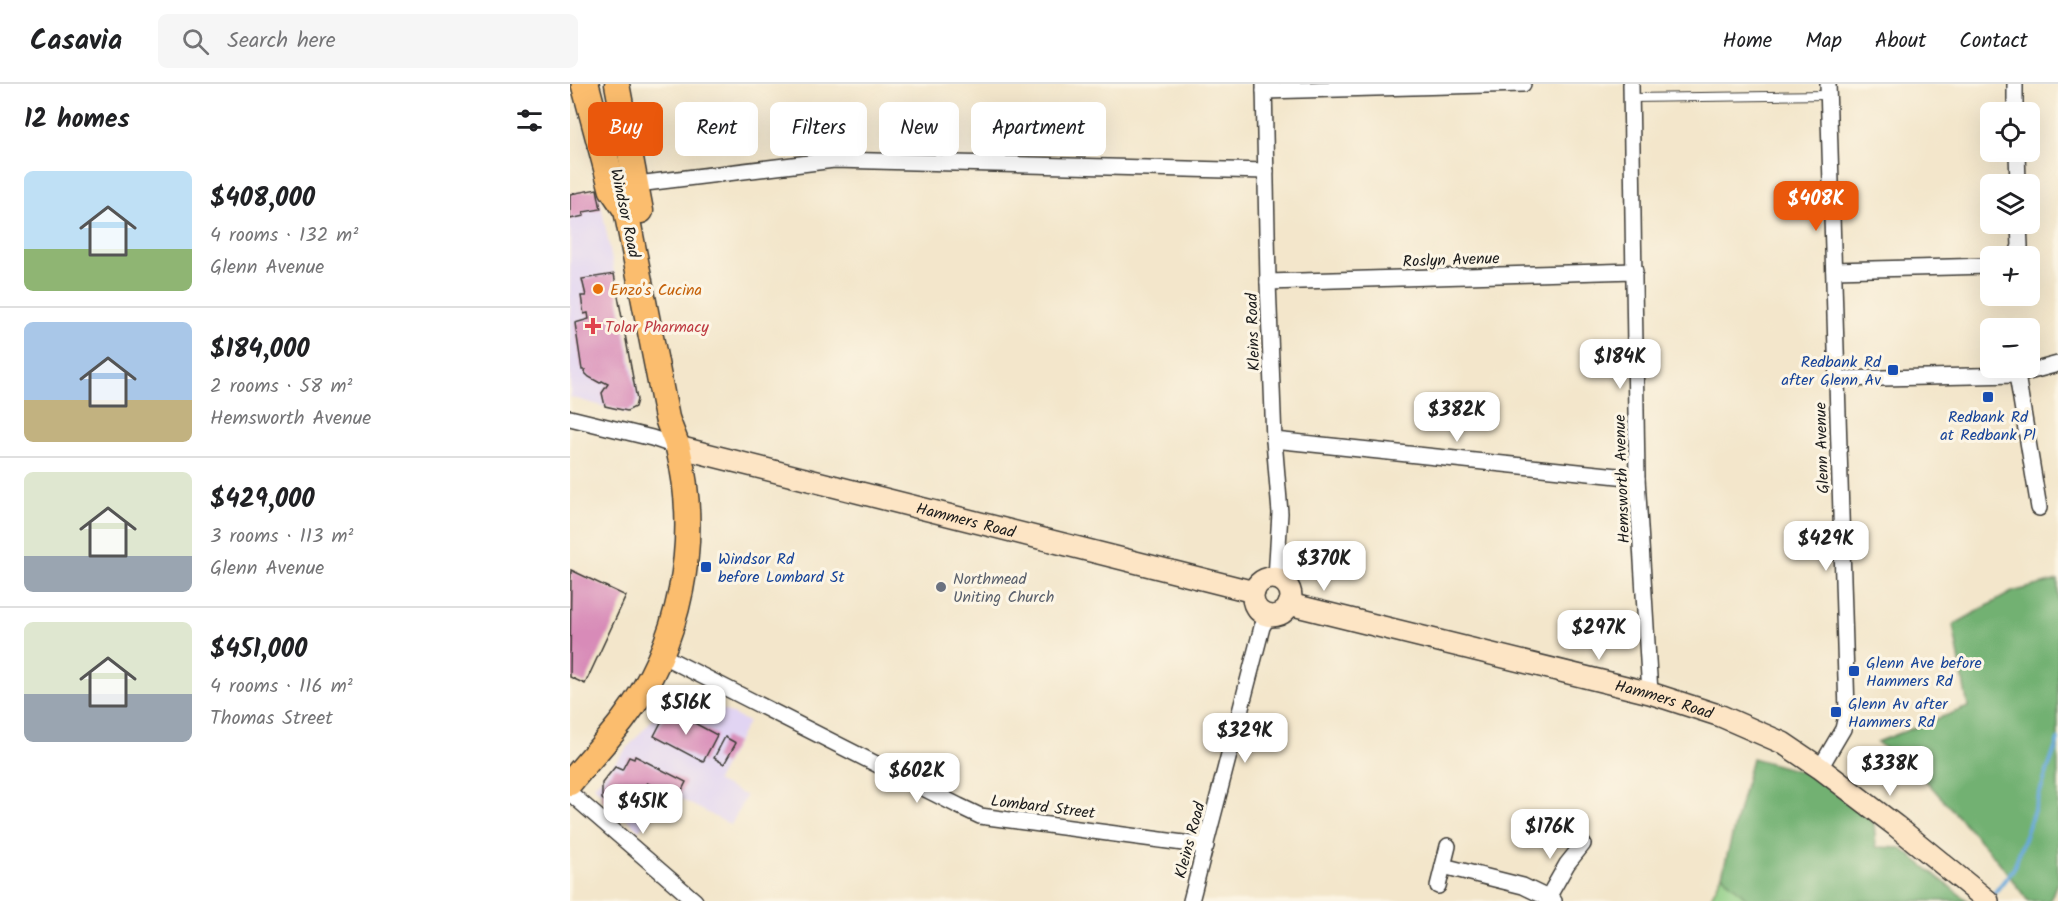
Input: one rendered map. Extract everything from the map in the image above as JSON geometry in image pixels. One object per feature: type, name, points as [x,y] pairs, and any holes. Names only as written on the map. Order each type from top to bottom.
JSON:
[{"type":"highway","points":[[585,84],[613,189],[627,193]]},
{"type":"main road","name":"Windsor Road","points":[[597,84],[627,193]]},
{"type":"main road","name":"Windsor Road","points":[[570,783],[623,720],[648,681],[661,655],[683,585],[688,535],[686,498],[678,447],[667,418],[627,193],[617,84]]},
{"type":"street","points":[[1264,87],[1523,84]]},
{"type":"street","points":[[2014,84],[2015,102]]},
{"type":"street","name":"Kleins Road","points":[[1264,87],[1268,282],[1274,440],[1280,513],[1276,578]]},
{"type":"street","name":"Glenn Avenue","points":[[1820,768],[1843,729],[1846,712],[1828,90]]},
{"type":"street","name":"Hemsworth Avenue","points":[[1631,91],[1637,478],[1650,693]]},
{"type":"street","points":[[627,193],[834,160],[1266,171]]},
{"type":"street","points":[[1834,270],[1980,266]]},
{"type":"street","name":"Roslyn Avenue","points":[[1268,282],[1635,272]]},
{"type":"street","points":[[2040,369],[2058,364]]},
{"type":"street","points":[[1837,379],[1980,376]]},
{"type":"street","points":[[2017,378],[2039,508]]},
{"type":"street","points":[[570,418],[652,438],[678,447]]},
{"type":"street","points":[[1274,440],[1637,478]]},
{"type":"street","name":"Hammers Road","points":[[678,447],[1254,592]]},
{"type":"street","points":[[1276,578],[1289,588],[1291,594],[1289,604],[1279,615],[1269,615],[1258,609],[1253,598],[1254,592],[1260,583],[1276,578]]},
{"type":"street","name":"Hammers Road","points":[[1289,604],[1650,693],[1691,705],[1750,727],[1783,743],[1820,768],[1988,901]]},
{"type":"street","name":"Kleins Road","points":[[1191,901],[1262,627],[1269,615]]},
{"type":"street","name":"Lombard Street","points":[[661,655],[980,816],[1206,846]]},
{"type":"street","points":[[570,793],[695,901]]},
{"type":"street","points":[[1443,866],[1523,886],[1549,900],[1567,864],[1583,844]]},
{"type":"street","points":[[1438,885],[1448,846]]},
{"type":"lane","points":[[1631,91],[1828,90]]},
{"type":"shaded area","points":[[598,189],[639,400],[635,409],[627,413],[570,397],[570,194]]},
{"type":"shaded area","points":[[675,686],[748,722],[716,781],[746,796],[731,825],[679,798],[668,796],[639,830],[594,786],[657,714]]},
{"type":"green space","points":[[2058,580],[2058,880],[2050,901],[2028,901],[1999,862],[1928,783],[1877,742],[1968,707],[1953,625],[2012,592]]},
{"type":"green space","points":[[1752,758],[1810,774],[1855,803],[1874,823],[1876,847],[1901,848],[1968,901],[1747,901],[1722,875]]},
{"type":"green space","points":[[1722,875],[1824,901],[1709,901]]},
{"type":"building","points":[[597,189],[601,209],[583,212],[584,216],[570,219],[570,194]]},
{"type":"building","points":[[614,274],[637,400],[635,407],[627,411],[605,406],[602,393],[608,384],[602,381],[600,383],[582,370],[575,323],[589,319],[588,313],[584,314],[581,296],[586,296],[582,279]]},
{"type":"building","points":[[571,570],[626,596],[585,684],[570,677]]},
{"type":"building","points":[[668,709],[717,735],[703,762],[654,736]]},
{"type":"building","points":[[725,737],[736,743],[724,764],[714,758]]},
{"type":"building","points":[[635,756],[686,782],[678,798],[647,783],[619,813],[602,799],[602,783],[615,767],[622,770],[629,757],[634,759]]},
{"type":"waterway","points":[[1992,896],[2014,868],[2058,740]]},
{"type":"place","name":"Enzo's Cucina","points":[[598,289]]},
{"type":"place","name":"Tolar Pharmacy","points":[[593,326]]},
{"type":"place","name":"Redbank Rd after Glenn Av","points":[[1893,370]]},
{"type":"place","name":"Redbank Rd at Redbank Pl","points":[[1988,397]]},
{"type":"place","name":"Windsor Rd before Lombard St","points":[[706,567]]},
{"type":"place","name":"Northmead Uniting Church","points":[[941,587]]},
{"type":"place","name":"Glenn Ave before Hammers Rd","points":[[1854,671]]},
{"type":"place","name":"Glenn Av after Hammers Rd","points":[[1836,712]]}]
